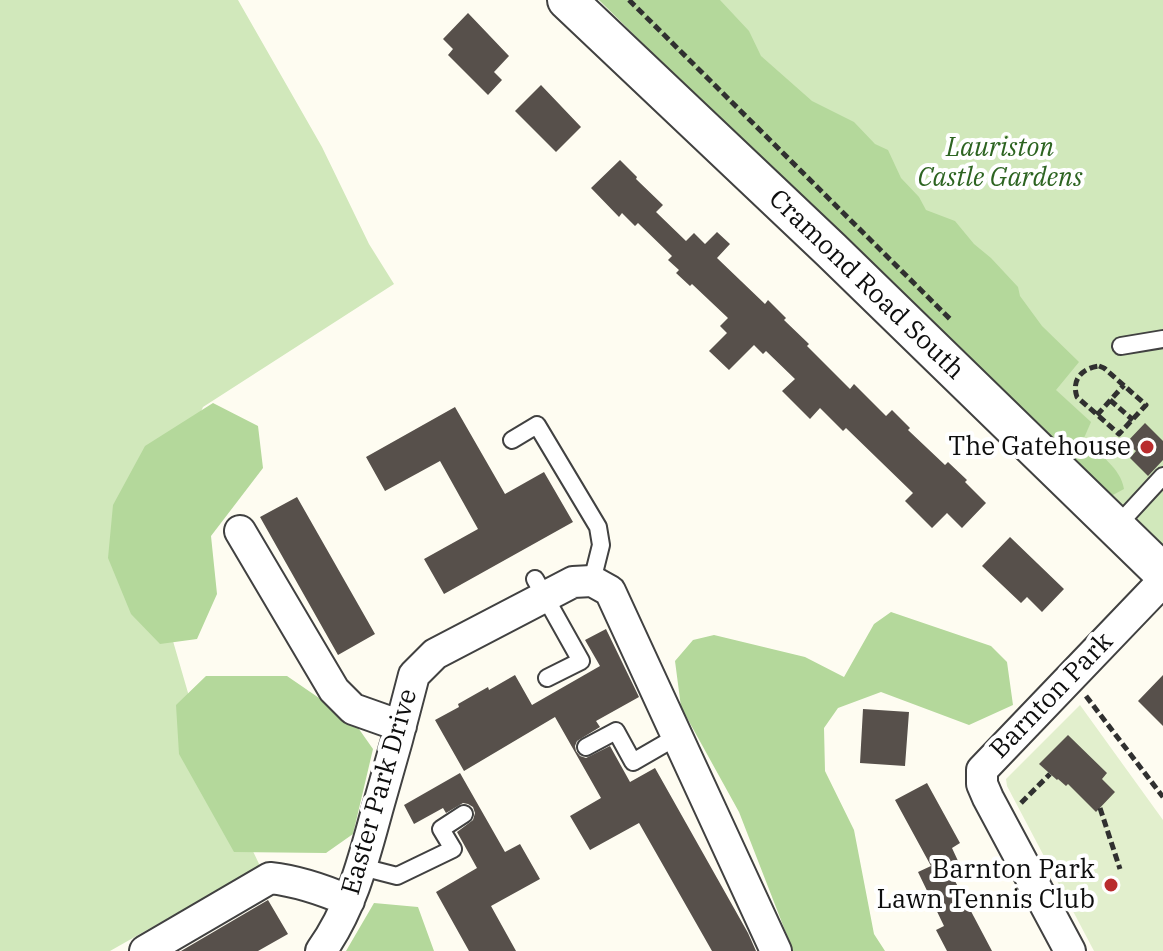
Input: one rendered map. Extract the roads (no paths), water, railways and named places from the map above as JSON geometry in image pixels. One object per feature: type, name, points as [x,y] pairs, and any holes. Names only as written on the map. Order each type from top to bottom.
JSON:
[{"type":"street","name":"Cramond Road South","points":[[567,0],[1163,573]]},
{"type":"street","points":[[240,531],[249,573],[334,690],[353,709],[401,726]]},
{"type":"street","points":[[540,588],[592,581],[610,591],[776,951]]},
{"type":"street","name":"Barnton Park","points":[[1070,951],[982,784],[982,770],[1163,581]]},
{"type":"street","name":"Easter Park Drive","points":[[321,951],[333,935],[362,867],[414,675],[435,654],[540,588]]},
{"type":"street","points":[[145,951],[270,878],[288,880],[349,901]]},
{"type":"lane","points":[[1121,346],[1163,339]]},
{"type":"lane","points":[[512,440],[537,425],[598,527],[601,545],[592,581]]},
{"type":"lane","points":[[1116,527],[1163,476]]},
{"type":"lane","points":[[540,588],[581,661],[547,678]]},
{"type":"lane","points":[[586,747],[616,731],[633,762],[678,736]]},
{"type":"lane","points":[[362,867],[397,876],[453,849],[441,829],[464,814]]},
{"type":"place","name":"The Gatehouse","points":[[1147,447]]},
{"type":"place","name":"Barnton Park Lawn Tennis Club","points":[[1111,885]]},
{"type":"park label","name":"Lauriston Castle Gardens","points":[[1000,163]]}]
